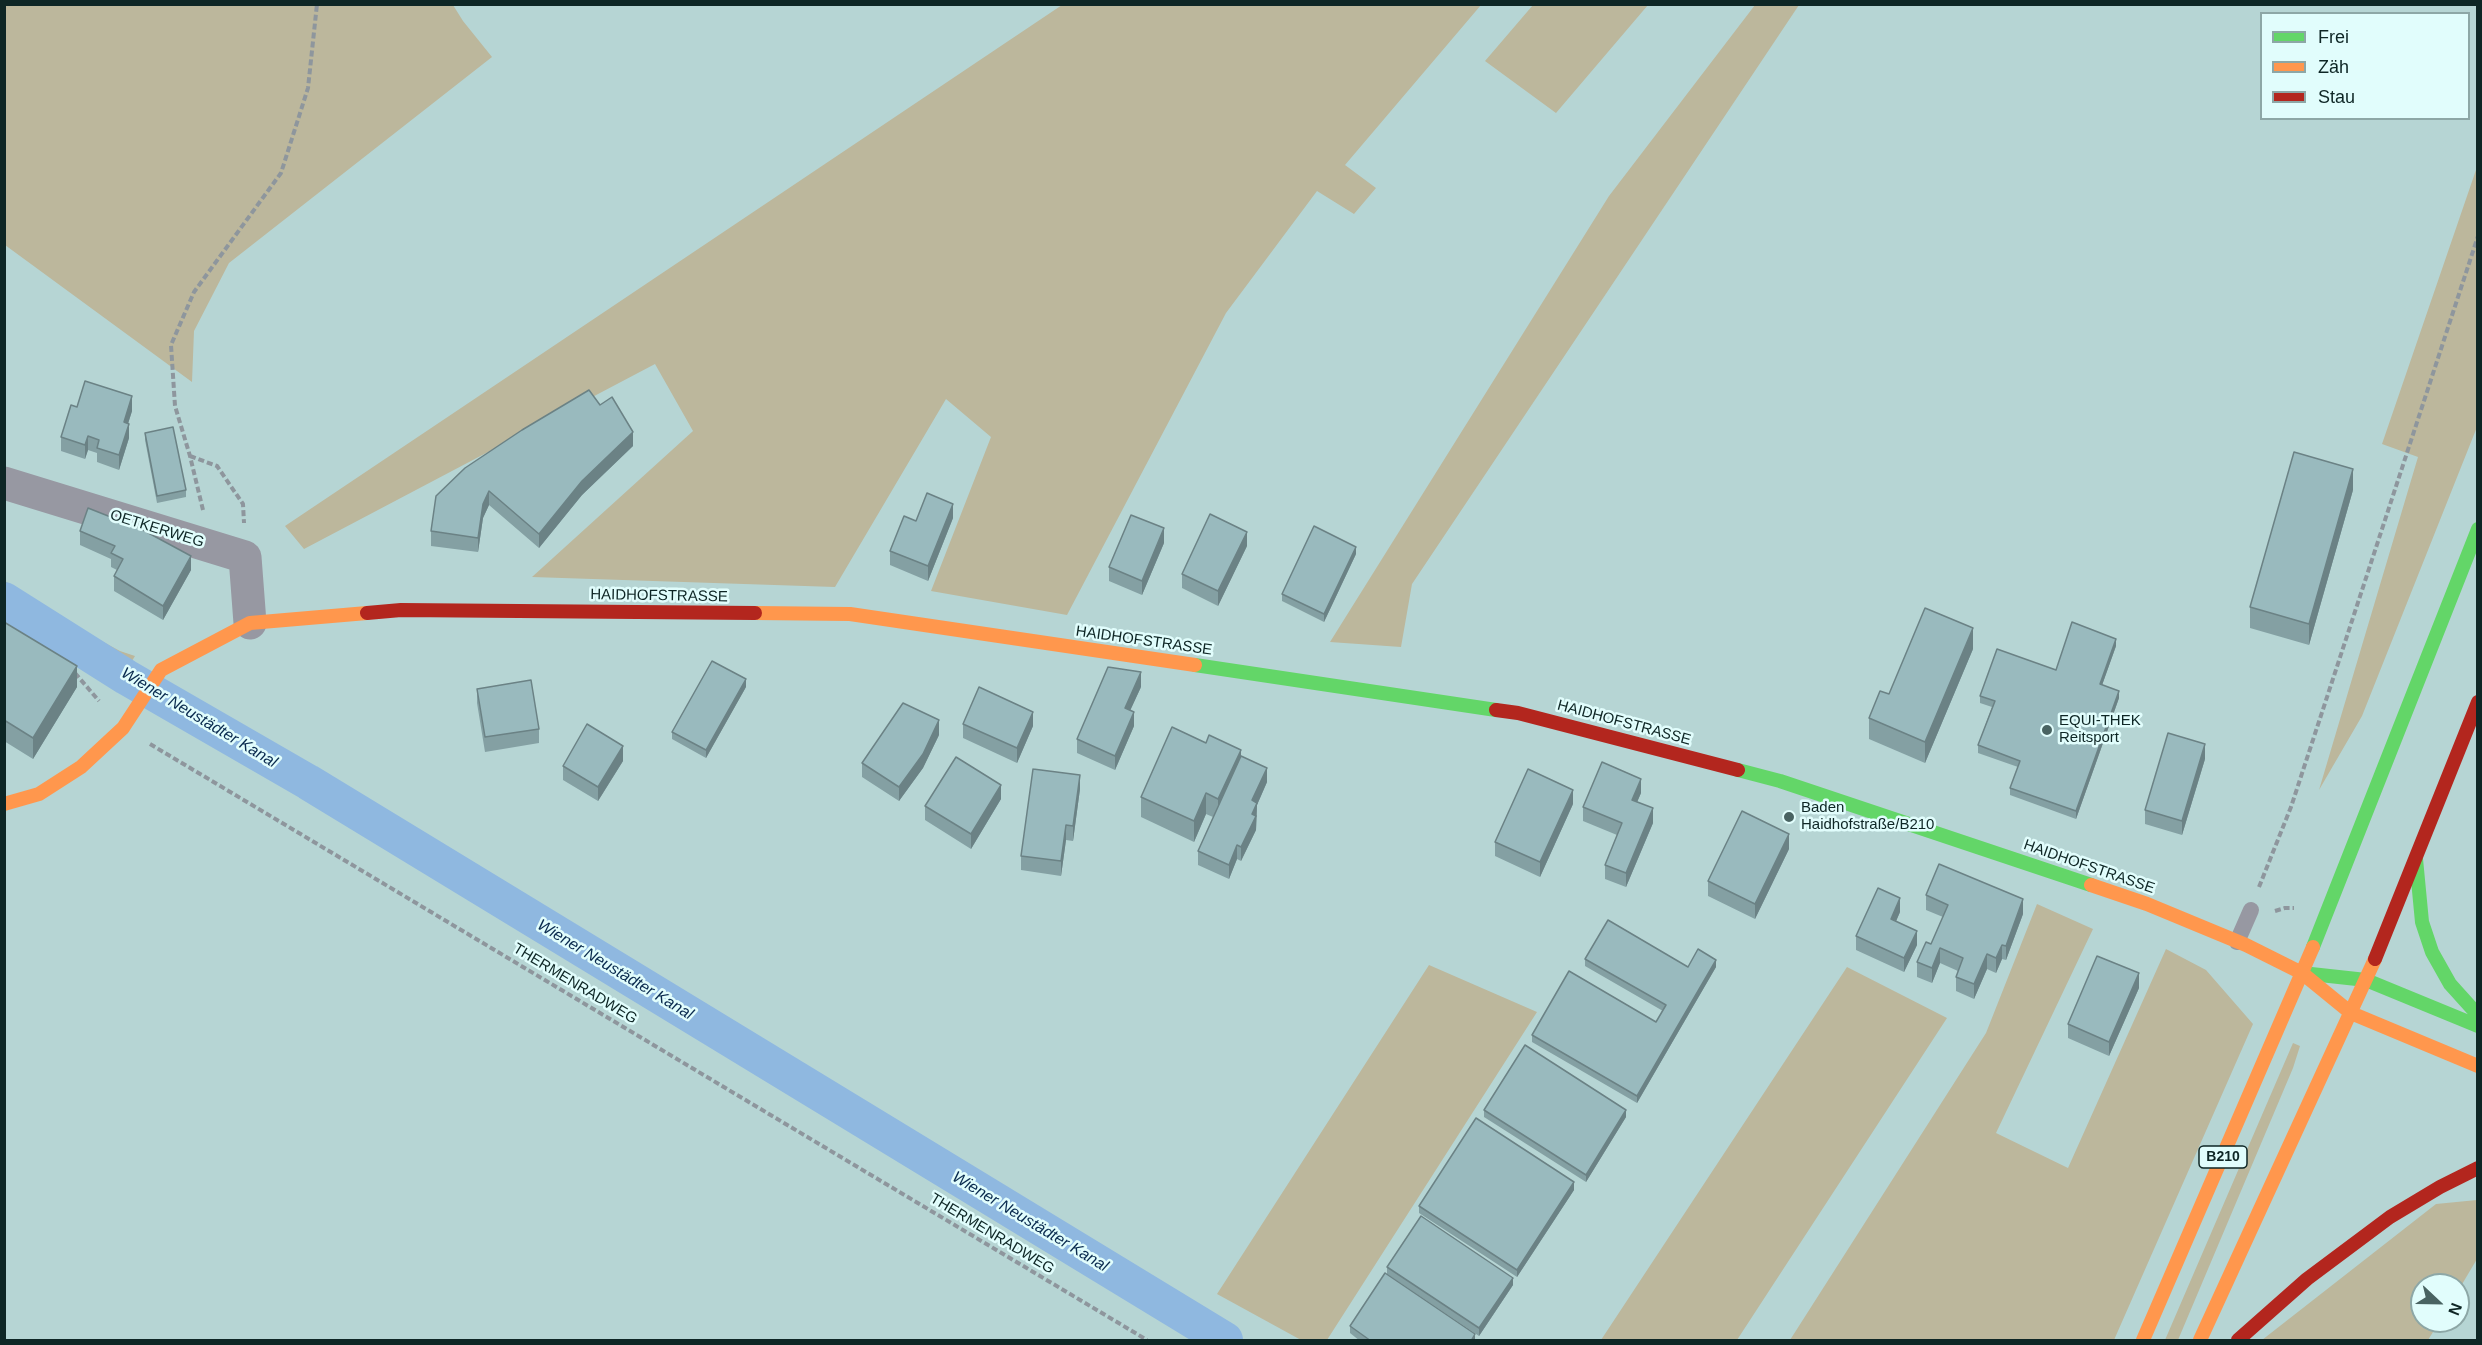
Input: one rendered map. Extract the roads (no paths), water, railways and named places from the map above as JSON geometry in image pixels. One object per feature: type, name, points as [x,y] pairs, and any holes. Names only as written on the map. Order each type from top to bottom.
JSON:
[{"type":"main road","name":"B210","points":[[2143,1341],[2302,973],[2478,528]]},
{"type":"main road","name":"HAIDHOFSTRASSE","points":[[4,804],[39,794],[81,767],[123,728],[141,704],[161,670],[250,623],[401,610],[850,614],[1518,713],[1780,781],[2147,904],[2237,942],[2302,973],[2351,1013],[2478,1066]]},
{"type":"main road","points":[[2200,1341],[2366,980],[2478,702]]},
{"type":"main road","points":[[2416,859],[2422,922],[2432,952],[2450,984],[2478,1015]]},
{"type":"main road","name":"HAIDHOFSTRASSE","points":[[2302,973],[2366,980],[2478,1026]]},
{"type":"main road","points":[[2238,1341],[2307,1279],[2390,1217],[2440,1187],[2478,1168]]},
{"type":"street","name":"OETKERWEG","points":[[4,483],[245,557],[250,623]]},
{"type":"lane","points":[[2237,942],[2251,910]]},
{"type":"waterway","name":"Wiener Neustädter Kanal","points":[[4,600],[126,677],[308,782],[1225,1340]]},
{"type":"place","name":"EQUI-THEK Reitsport","points":[[2047,730]]},
{"type":"place","name":"Baden Haidhofstraße/B210","points":[[1789,817]]}]
